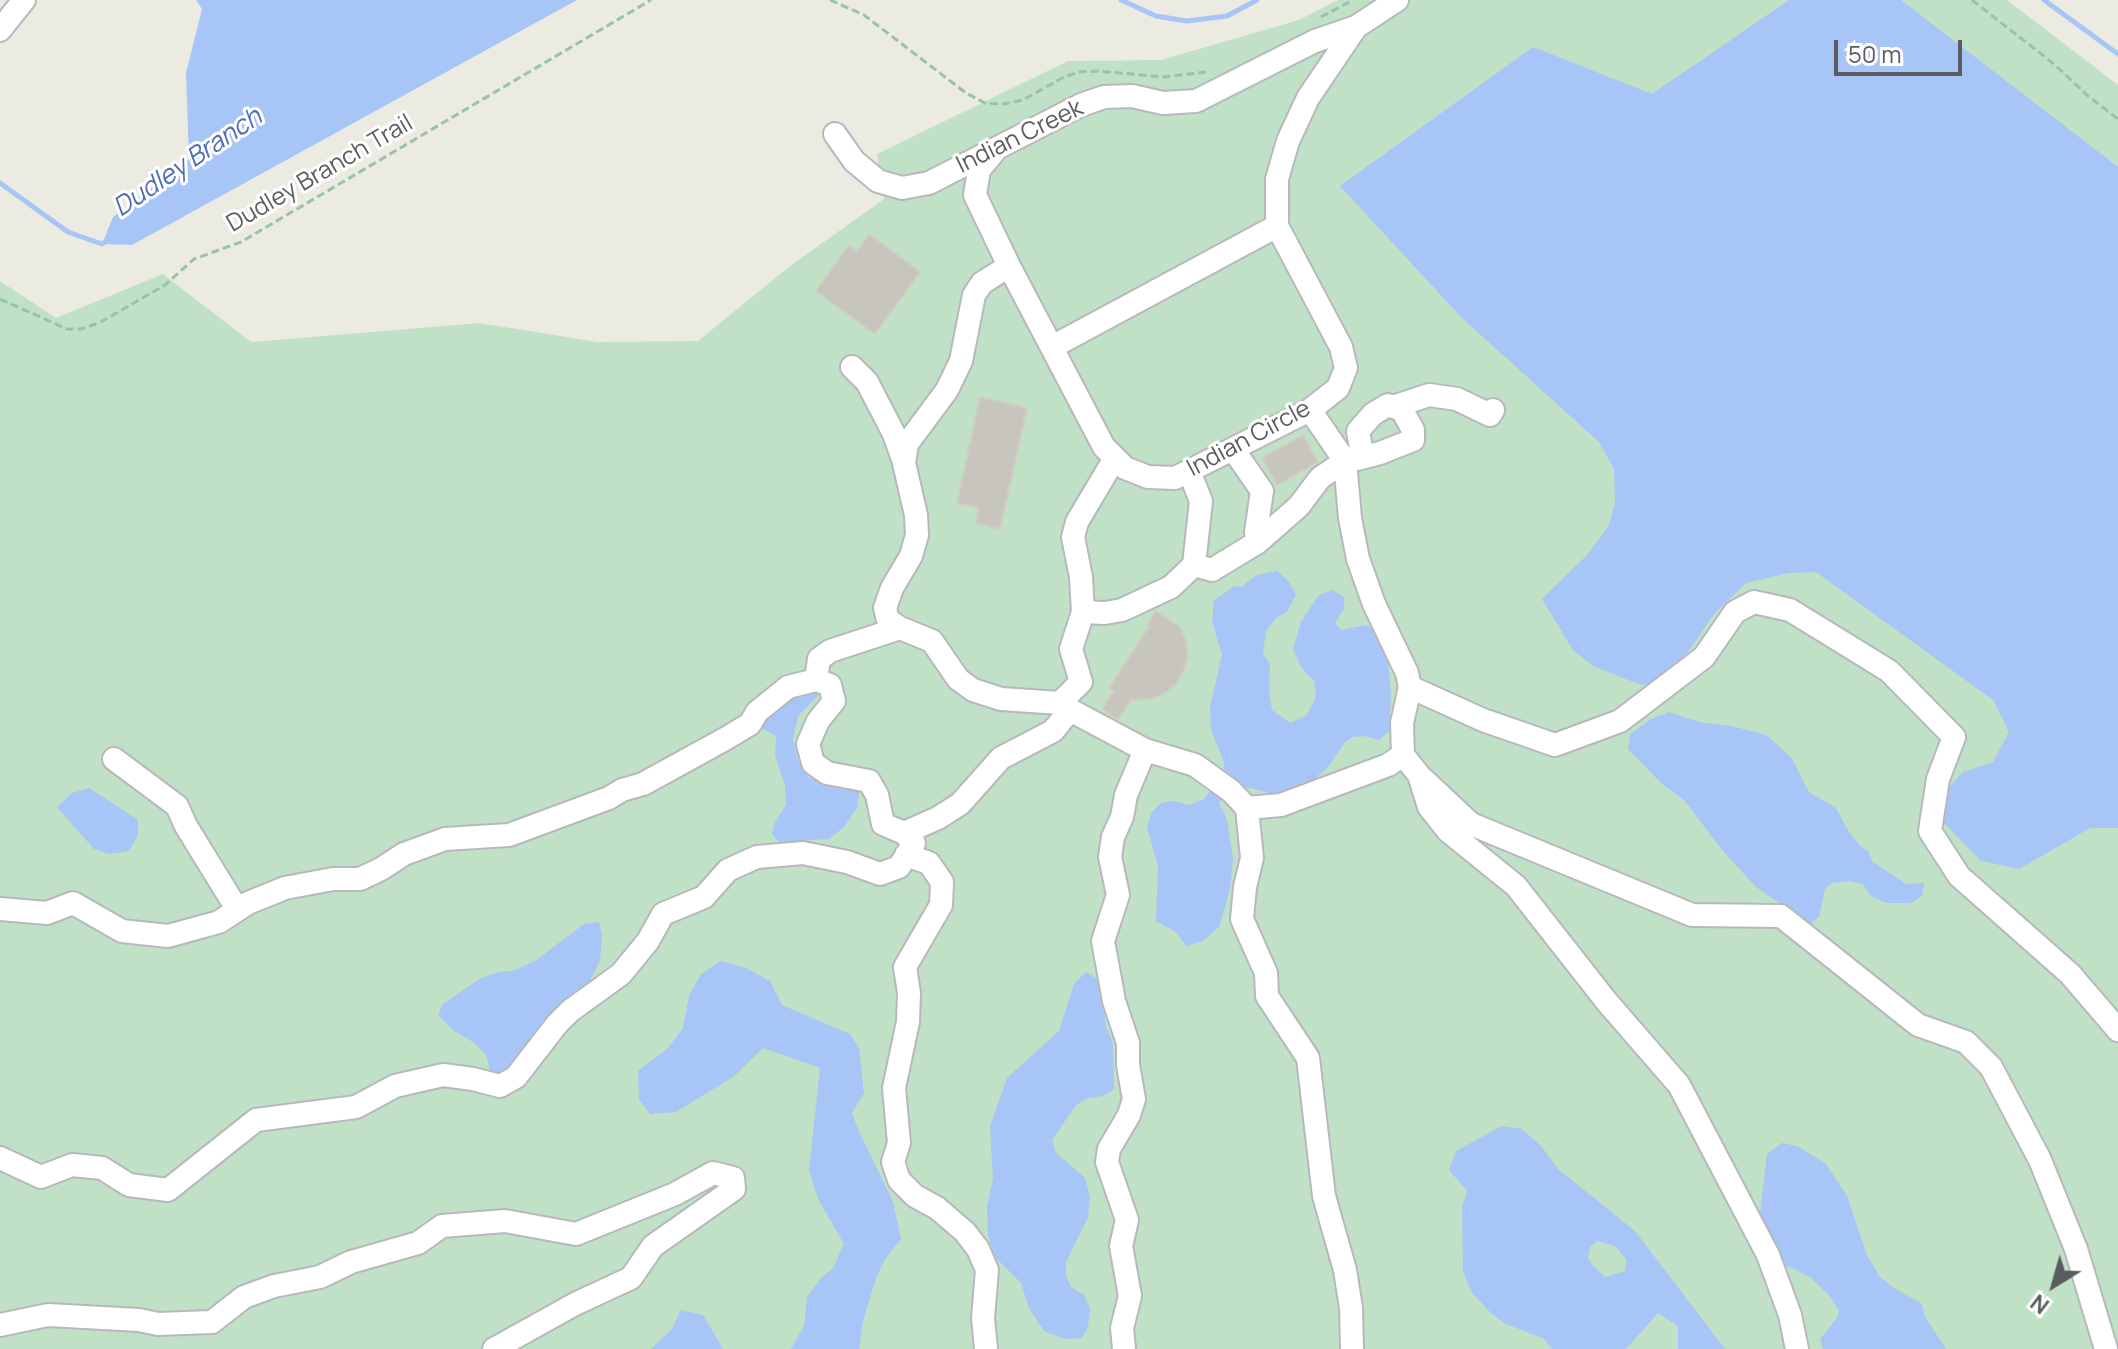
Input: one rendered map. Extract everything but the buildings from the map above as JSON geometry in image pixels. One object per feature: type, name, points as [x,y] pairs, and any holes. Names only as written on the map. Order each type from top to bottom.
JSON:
[{"type":"lane","points":[[0,30],[24,0]]},
{"type":"lane","name":"Indian Creek","points":[[835,134],[854,161],[878,181],[902,188],[929,183],[1081,105],[1104,97],[1132,96],[1163,103],[1196,101],[1315,41],[1356,27],[1397,0]]},
{"type":"lane","name":"Indian Circle","points":[[997,148],[979,170],[975,195],[1104,447],[1125,468],[1148,477],[1175,478],[1310,410],[1338,388],[1346,368],[1341,347],[1277,226],[1277,179],[1288,141],[1308,98],[1356,27]]},
{"type":"lane","points":[[1052,347],[1277,226]]},
{"type":"lane","points":[[904,463],[907,444],[947,390],[961,361],[974,295],[982,283],[1009,266]]},
{"type":"lane","points":[[852,367],[867,382],[894,434],[916,515],[917,535],[911,556],[892,588],[885,608],[888,620],[932,641],[958,679],[973,690],[1001,699],[1065,707],[1145,750],[1195,765],[1223,785],[1247,808],[1252,858],[1242,919],[1266,973],[1267,996],[1308,1058],[1324,1196],[1347,1283],[1352,1349]]},
{"type":"lane","points":[[1393,407],[1429,395],[1457,399],[1490,415],[1493,410]]},
{"type":"lane","points":[[1194,565],[1212,570],[1258,542],[1299,506],[1320,478],[1351,460],[1404,446],[1413,440],[1413,430],[1402,410],[1388,405],[1373,414],[1358,431],[1361,448],[1351,460],[1350,518],[1358,559],[1374,604],[1407,673],[1410,687],[1402,723],[1403,755],[1419,775],[1471,824],[1692,915],[1781,916],[1918,1025],[1966,1042],[1991,1067],[2040,1160],[2076,1249],[2106,1349]]},
{"type":"lane","points":[[1310,410],[1351,460]]},
{"type":"lane","points":[[1233,449],[1262,491],[1256,532],[1258,542]]},
{"type":"lane","points":[[0,1158],[41,1177],[72,1165],[102,1168],[129,1185],[168,1190],[256,1120],[356,1107],[395,1086],[443,1075],[500,1086],[516,1077],[570,1011],[621,974],[648,941],[663,914],[704,897],[728,870],[757,857],[803,853],[847,862],[880,874],[899,867],[905,844],[960,804],[1001,758],[1053,731],[1081,682],[1071,649],[1083,612],[1081,577],[1073,537],[1077,522],[1115,458]]},
{"type":"lane","points":[[1083,612],[1122,610],[1171,587],[1194,565],[1201,501],[1189,471]]},
{"type":"lane","points":[[1410,687],[1483,720],[1555,745],[1620,721],[1704,657],[1735,612],[1754,602],[1790,610],[1889,671],[1954,737],[1938,779],[1930,831],[1959,876],[2070,974],[2118,1030]]},
{"type":"lane","points":[[816,680],[819,659],[830,651],[900,628]]},
{"type":"lane","points":[[0,909],[47,913],[73,903],[122,931],[168,936],[219,922],[237,909],[285,888],[333,879],[360,879],[404,854],[445,839],[509,835],[609,798],[622,790],[643,784],[750,724],[757,712],[788,687],[816,680],[830,685],[834,701],[818,721],[808,744],[813,763],[827,773],[869,781],[877,795],[883,824],[929,863],[942,882],[941,905],[905,967],[909,993],[908,1022],[894,1088],[899,1143],[893,1162],[899,1180],[915,1196],[965,1232],[978,1249],[987,1270],[983,1318],[986,1349]]},
{"type":"lane","points":[[1124,1349],[1122,1328],[1130,1296],[1121,1246],[1127,1220],[1107,1162],[1109,1149],[1129,1115],[1134,1099],[1128,1043],[1114,1001],[1103,941],[1118,895],[1110,857],[1113,837],[1145,750]]},
{"type":"lane","points":[[1247,808],[1281,805],[1388,765],[1403,755]]},
{"type":"lane","points":[[114,759],[177,806],[237,909]]},
{"type":"lane","points":[[1419,775],[1429,807],[1448,831],[1516,886],[1607,1002],[1679,1085],[1768,1255],[1787,1304],[1797,1349]]},
{"type":"lane","points":[[0,1325],[48,1315],[139,1320],[158,1324],[212,1322],[244,1297],[274,1286],[320,1277],[351,1262],[418,1243],[442,1226],[505,1221],[576,1234],[675,1194],[713,1173],[733,1178],[734,1189],[653,1246],[631,1278],[575,1304],[494,1349]]},
{"type":"path","name":"Dudley Branch Trail","points":[[0,299],[67,329],[81,329],[99,323],[165,285],[194,259],[241,242],[651,0]]},
{"type":"path","points":[[830,0],[864,15],[966,93],[985,103],[1004,104],[1023,100],[1079,72],[1164,77],[1198,75],[1212,70]]},
{"type":"path","points":[[1316,20],[1353,0]]},
{"type":"path","points":[[1972,0],[2118,119]]},
{"type":"green space","points":[[1338,0],[2007,0],[2118,85],[2118,1349],[0,1349],[0,281],[56,318],[163,274],[251,342],[479,323],[598,342],[698,341],[790,266],[884,199],[877,154],[1068,61],[1161,60],[1299,20]]},
{"type":"water","points":[[196,0],[577,0],[132,245],[102,244],[113,217],[189,159],[186,73],[202,9]]},
{"type":"water","points":[[1789,0],[1901,0],[2118,167],[2118,828],[2090,828],[2019,869],[1981,861],[1944,823],[1943,794],[1963,772],[1993,762],[2009,732],[1993,700],[1816,572],[1789,573],[1746,583],[1715,613],[1681,662],[1662,681],[1641,685],[1593,666],[1573,650],[1542,599],[1587,555],[1608,527],[1615,504],[1614,469],[1599,442],[1461,317],[1340,186],[1533,47],[1652,94]]},
{"type":"water","points":[[1277,571],[1289,582],[1296,595],[1287,612],[1276,618],[1266,631],[1263,654],[1270,664],[1272,710],[1290,723],[1307,715],[1316,697],[1314,681],[1301,667],[1293,649],[1301,622],[1318,596],[1332,590],[1344,597],[1344,609],[1335,623],[1341,630],[1366,625],[1378,633],[1387,649],[1391,695],[1389,731],[1379,740],[1353,737],[1345,742],[1328,767],[1312,781],[1290,792],[1269,793],[1234,784],[1219,803],[1227,819],[1233,859],[1230,890],[1219,927],[1203,941],[1186,946],[1176,932],[1156,921],[1158,866],[1147,827],[1151,813],[1161,803],[1173,801],[1190,805],[1204,799],[1224,772],[1224,762],[1211,730],[1210,707],[1222,655],[1212,621],[1214,601],[1234,586],[1241,587],[1257,575]]},
{"type":"water","points":[[816,688],[820,694],[798,716],[793,739],[798,760],[809,778],[853,784],[859,793],[857,808],[844,827],[829,839],[779,842],[772,834],[774,824],[786,805],[785,785],[775,756],[776,736],[755,725],[770,694]]},
{"type":"water","points":[[1669,712],[1699,722],[1766,735],[1791,757],[1809,792],[1836,808],[1847,829],[1868,851],[1872,861],[1906,884],[1924,883],[1922,896],[1911,903],[1886,903],[1871,896],[1863,884],[1849,881],[1832,883],[1825,889],[1819,917],[1810,924],[1756,887],[1723,851],[1684,800],[1661,783],[1628,749],[1630,734],[1651,719]]},
{"type":"water","points":[[89,788],[138,820],[138,835],[129,851],[109,854],[94,849],[57,807],[72,793]]},
{"type":"water","points":[[599,922],[602,936],[600,961],[588,984],[558,1012],[526,1057],[499,1077],[490,1071],[486,1055],[438,1015],[443,1004],[481,978],[513,971],[535,961],[584,924]]},
{"type":"water","points":[[721,961],[746,968],[770,981],[782,1005],[850,1034],[859,1048],[864,1093],[852,1113],[893,1202],[901,1239],[885,1259],[876,1278],[863,1321],[859,1349],[791,1349],[804,1326],[807,1297],[833,1268],[844,1244],[818,1199],[809,1170],[820,1068],[763,1048],[733,1077],[676,1112],[650,1114],[639,1099],[638,1071],[668,1048],[683,1028],[689,996],[701,974]]},
{"type":"water","points":[[1086,972],[1096,978],[1102,991],[1106,1027],[1113,1043],[1114,1089],[1076,1105],[1052,1140],[1056,1153],[1085,1178],[1090,1197],[1088,1217],[1066,1262],[1066,1276],[1071,1287],[1084,1295],[1090,1308],[1088,1327],[1082,1338],[1064,1339],[1044,1331],[1029,1308],[1021,1283],[995,1257],[988,1236],[987,1206],[993,1179],[990,1126],[1007,1078],[1059,1031],[1074,984]]},
{"type":"water","points":[[1502,1126],[1522,1129],[1542,1147],[1558,1169],[1635,1231],[1725,1349],[1678,1349],[1678,1326],[1658,1313],[1626,1349],[1552,1349],[1544,1339],[1504,1323],[1472,1293],[1463,1272],[1462,1207],[1467,1191],[1449,1170],[1456,1151]],"holes":[[[1597,1241],[1615,1246],[1626,1259],[1625,1271],[1605,1277],[1588,1258],[1590,1247]]]},
{"type":"water","points":[[1782,1143],[1797,1146],[1826,1164],[1847,1196],[1867,1255],[1879,1276],[1922,1304],[1925,1317],[1946,1349],[1823,1349],[1820,1339],[1839,1311],[1830,1296],[1810,1277],[1779,1262],[1759,1221],[1767,1154]]},
{"type":"water","points":[[681,1310],[703,1315],[723,1349],[651,1349],[671,1330]]},
{"type":"waterway","name":"Dudley Branch","points":[[1121,0],[1156,16],[1187,21],[1227,16],[1257,0]]},
{"type":"waterway","name":"Dudley Branch","points":[[2044,0],[2118,54]]},
{"type":"waterway","name":"Dudley Branch","points":[[0,183],[68,232],[102,244],[108,240]]}]
